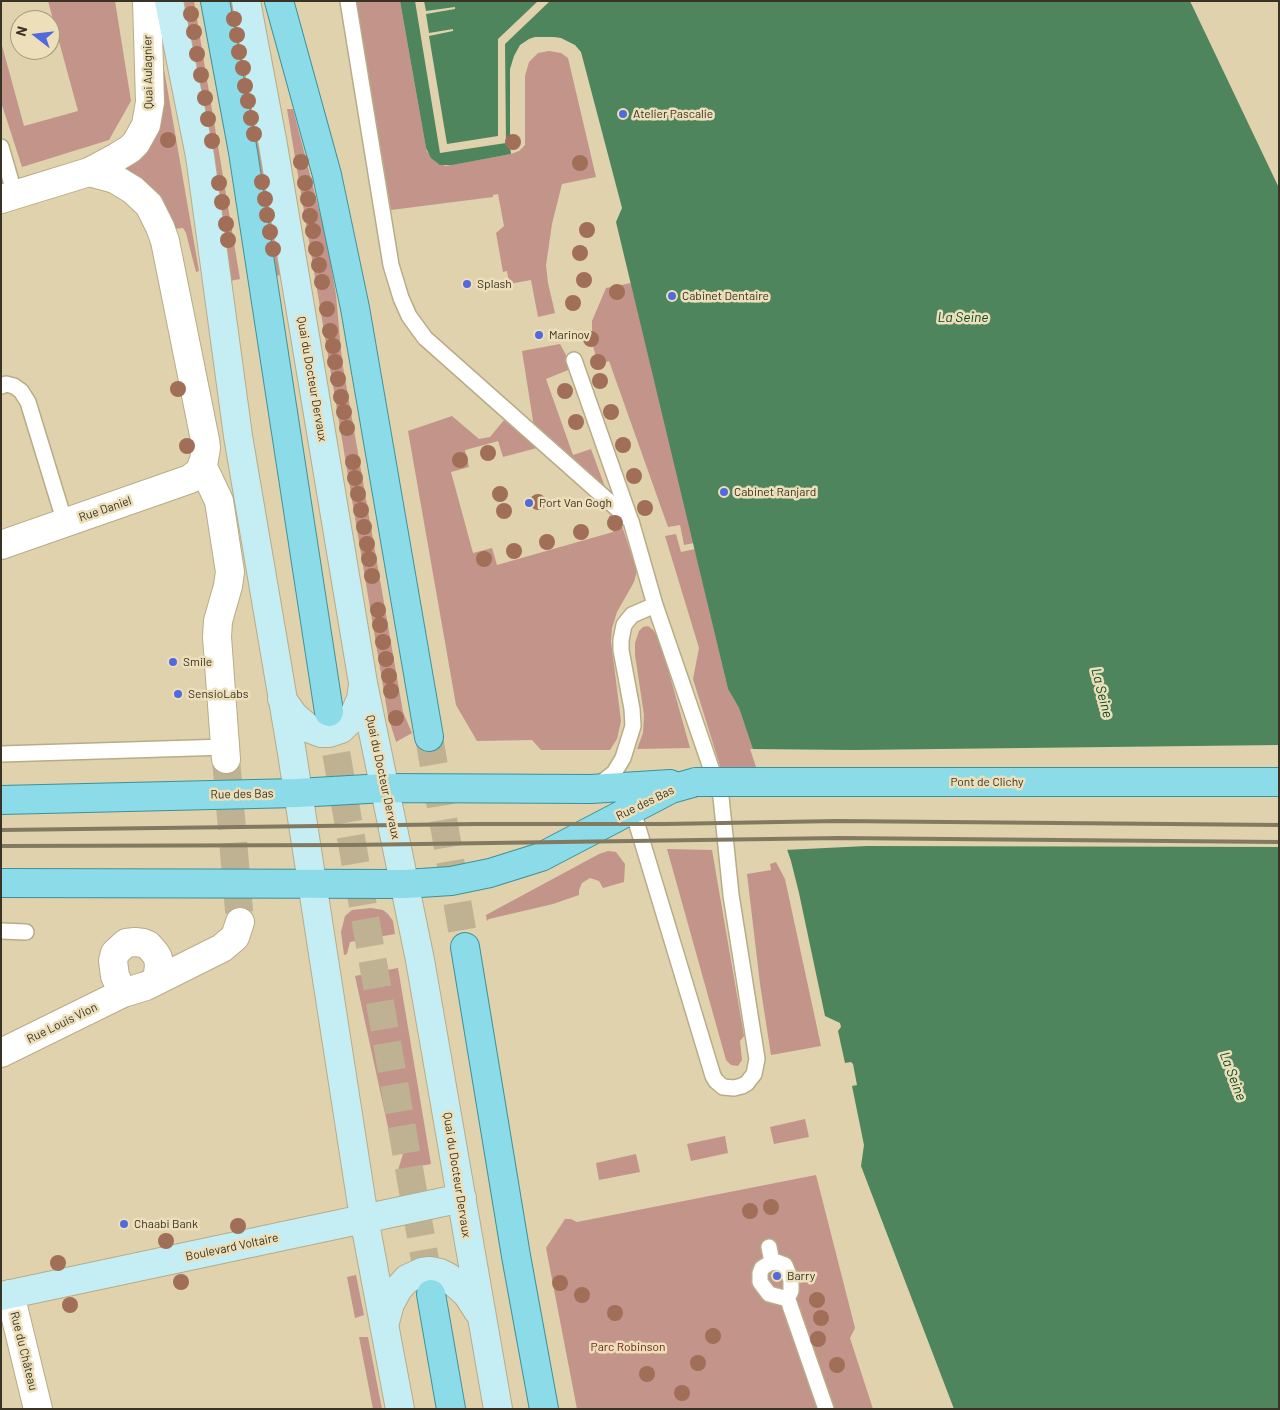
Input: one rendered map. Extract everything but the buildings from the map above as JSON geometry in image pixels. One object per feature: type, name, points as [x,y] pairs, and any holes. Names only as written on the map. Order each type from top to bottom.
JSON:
[{"type":"main road","points":[[168,1],[200,156],[238,436],[291,747],[364,1218],[400,1409]]},
{"type":"main road","points":[[215,1],[243,152],[329,712]]},
{"type":"main road","name":"Quai du Docteur Dervaux","points":[[246,1],[363,683],[420,960],[498,1409]]},
{"type":"main road","points":[[279,1],[327,175],[355,308],[429,737]]},
{"type":"main road","points":[[282,698],[294,716],[308,728],[329,734],[341,729],[353,717],[361,699],[363,683]]},
{"type":"main road","name":"Rue des Bas","points":[[1,800],[297,793],[385,788],[591,789],[696,782]]},
{"type":"main road","name":"Rue des Bas","points":[[1,884],[405,884],[451,881],[518,865],[540,857],[671,789],[696,782]]},
{"type":"main road","name":"Pont de Clichy","points":[[696,782],[1279,782]]},
{"type":"main road","points":[[465,947],[516,1256],[544,1409]]},
{"type":"main road","name":"Boulevard Voltaire","points":[[5,1295],[462,1198]]},
{"type":"main road","points":[[385,1322],[390,1304],[398,1289],[414,1274],[430,1271],[440,1273],[458,1285],[467,1294],[481,1317]]},
{"type":"main road","points":[[431,1294],[450,1409]]},
{"type":"street","name":"Quai Aulagnier","points":[[8,197],[88,172],[130,149],[136,143],[146,125],[150,102],[147,1]]},
{"type":"street","points":[[88,172],[115,179],[134,190],[149,205],[165,241],[205,440],[206,454],[202,465],[219,501],[230,572],[218,621],[217,637],[226,753]]},
{"type":"street","name":"Rue Daniel","points":[[1,545],[190,479],[200,471],[202,465]]},
{"type":"street","name":"Rue Louis Vion","points":[[1,1053],[123,992],[146,986],[228,944],[237,934],[240,922]]},
{"type":"street","points":[[123,992],[115,976],[113,961],[115,953],[126,944],[134,942],[143,943],[148,945],[155,953],[159,966],[157,980]]},
{"type":"street","name":"Rue du Château","points":[[5,1295],[38,1409]]},
{"type":"lane","points":[[348,1],[391,265],[400,298],[409,316],[425,338],[631,521]]},
{"type":"lane","points":[[1,147],[8,197]]},
{"type":"lane","points":[[574,360],[631,521],[655,605],[722,797],[731,895],[757,1059],[754,1074],[742,1086],[734,1088],[723,1086],[713,1076],[632,808]]},
{"type":"lane","points":[[1,386],[6,384],[14,386],[22,391],[28,402],[65,523]]},
{"type":"lane","points":[[591,789],[600,785],[614,773],[623,758],[631,737],[633,726],[632,709],[620,640],[624,625],[632,615],[655,605]]},
{"type":"lane","points":[[1,754],[226,753]]},
{"type":"lane","points":[[1,931],[26,932]]},
{"type":"lane","points":[[769,1247],[772,1262]]},
{"type":"lane","points":[[787,1297],[782,1298],[769,1294],[760,1282],[762,1268],[772,1262],[782,1263],[789,1273],[791,1289],[787,1297],[826,1409]]},
{"type":"green space","points":[[48,1],[115,1],[131,101],[109,140],[22,167],[1,102],[1,42],[24,126],[78,111],[60,45],[60,10],[50,10]]},
{"type":"green space","points":[[184,1],[194,1],[240,279],[230,281]]},
{"type":"green space","points":[[226,1],[236,1],[283,275],[273,276]]},
{"type":"green space","points":[[356,1],[400,1],[427,152],[445,166],[519,151],[525,145],[525,76],[529,62],[538,53],[549,51],[561,53],[568,58],[596,177],[562,184],[552,224],[546,265],[555,313],[538,317],[531,280],[509,284],[507,271],[503,272],[496,233],[504,226],[498,194],[493,195],[493,197],[391,210]]},
{"type":"green space","points":[[162,58],[199,271],[196,272],[183,228],[174,229],[116,167],[148,148],[155,137],[159,124]]},
{"type":"green space","points":[[287,109],[293,109],[327,241],[336,295],[342,361],[403,712],[412,733],[396,742],[388,716]]},
{"type":"green space","points":[[631,283],[694,543],[684,545],[680,525],[668,527],[609,361],[598,365],[592,342],[592,321],[606,288]]},
{"type":"green space","points":[[560,344],[573,368],[546,379],[573,455],[591,449],[605,487],[534,427],[522,351]]},
{"type":"green space","points":[[452,416],[479,439],[490,437],[504,420],[537,448],[503,457],[498,441],[465,450],[469,467],[451,472],[473,553],[492,548],[497,565],[613,532],[609,516],[611,515],[621,523],[637,571],[634,582],[617,612],[612,628],[611,641],[621,721],[617,739],[610,750],[541,750],[532,740],[477,741],[456,705],[408,431]]},
{"type":"green space","points":[[676,534],[681,552],[695,549],[728,689],[739,708],[764,780],[725,782],[693,679],[699,648],[665,536]]},
{"type":"green space","points":[[648,626],[660,640],[690,748],[637,749],[643,733],[644,715],[635,643],[639,631],[643,627]]},
{"type":"green space","points":[[667,849],[712,850],[744,1036],[740,1041],[742,1060],[738,1066],[731,1065],[726,1060]]},
{"type":"green space","points":[[608,851],[616,852],[625,864],[624,882],[603,888],[599,881],[590,878],[582,883],[579,895],[553,904],[487,921],[486,915],[599,854]]},
{"type":"green space","points":[[776,862],[785,879],[821,1046],[771,1055],[760,984],[747,874],[771,870],[770,864]]},
{"type":"green space","points":[[371,908],[383,910],[388,914],[393,921],[395,934],[350,942],[347,954],[344,955],[341,932],[345,916],[352,910]]},
{"type":"green space","points":[[398,968],[431,1164],[398,1170],[403,1154],[399,1146],[391,1141],[355,976]]},
{"type":"green space","points":[[805,1119],[809,1137],[774,1144],[770,1127]]},
{"type":"green space","points":[[725,1136],[728,1153],[691,1161],[687,1144]]},
{"type":"green space","points":[[636,1154],[640,1172],[599,1180],[596,1163]]},
{"type":"green space","name":"Parc Robinson","points":[[816,1175],[855,1328],[850,1338],[873,1409],[577,1409],[546,1248],[565,1219],[577,1222]]},
{"type":"green space","points":[[356,1275],[364,1315],[355,1318],[347,1277]]},
{"type":"green space","points":[[359,1337],[368,1337],[382,1409],[373,1409]]},
{"type":"water","name":"La Seine","points":[[400,1],[1190,1],[1279,188],[1279,1409],[954,1409],[861,1166],[864,1145],[852,1086],[857,1085],[853,1064],[851,1062],[845,1063],[838,1031],[841,1027],[840,1023],[825,1016],[791,861],[739,708],[728,689],[616,222],[622,208],[581,52],[575,45],[561,38],[554,37],[535,37],[520,45],[510,69],[511,154],[452,165],[440,165],[431,158],[426,148]]},
{"type":"pier","points":[[415,1],[424,1],[426,11],[455,7],[455,9],[426,14],[429,33],[453,29],[453,31],[429,36],[447,144],[498,136],[498,39],[538,1],[550,1],[505,44],[506,143],[440,153]]},
{"type":"pier","points":[[1279,745],[1279,847],[867,846],[784,850],[750,749],[854,750]]},
{"type":"tunnel","points":[[329,712],[431,1294]]},
{"type":"tunnel","points":[[429,737],[465,947]]},
{"type":"tunnel","points":[[226,759],[240,922]]},
{"type":"railway","points":[[1,830],[837,821],[1279,825]]},
{"type":"railway","points":[[1,846],[351,845],[839,838],[1279,842]]},
{"type":"place","name":"Atelier Pascalie","points":[[623,114]]},
{"type":"place","name":"Splash","points":[[467,284]]},
{"type":"place","name":"Cabinet Dentaire","points":[[672,296]]},
{"type":"place","name":"Marinov","points":[[539,335]]},
{"type":"place","name":"Cabinet Ranjard","points":[[724,492]]},
{"type":"place","name":"Port Van Gogh","points":[[529,503]]},
{"type":"place","name":"Smile","points":[[173,662]]},
{"type":"place","name":"SensioLabs","points":[[178,694]]},
{"type":"place","name":"Chaabi Bank","points":[[124,1224]]},
{"type":"place","name":"Barry","points":[[777,1276]]}]
